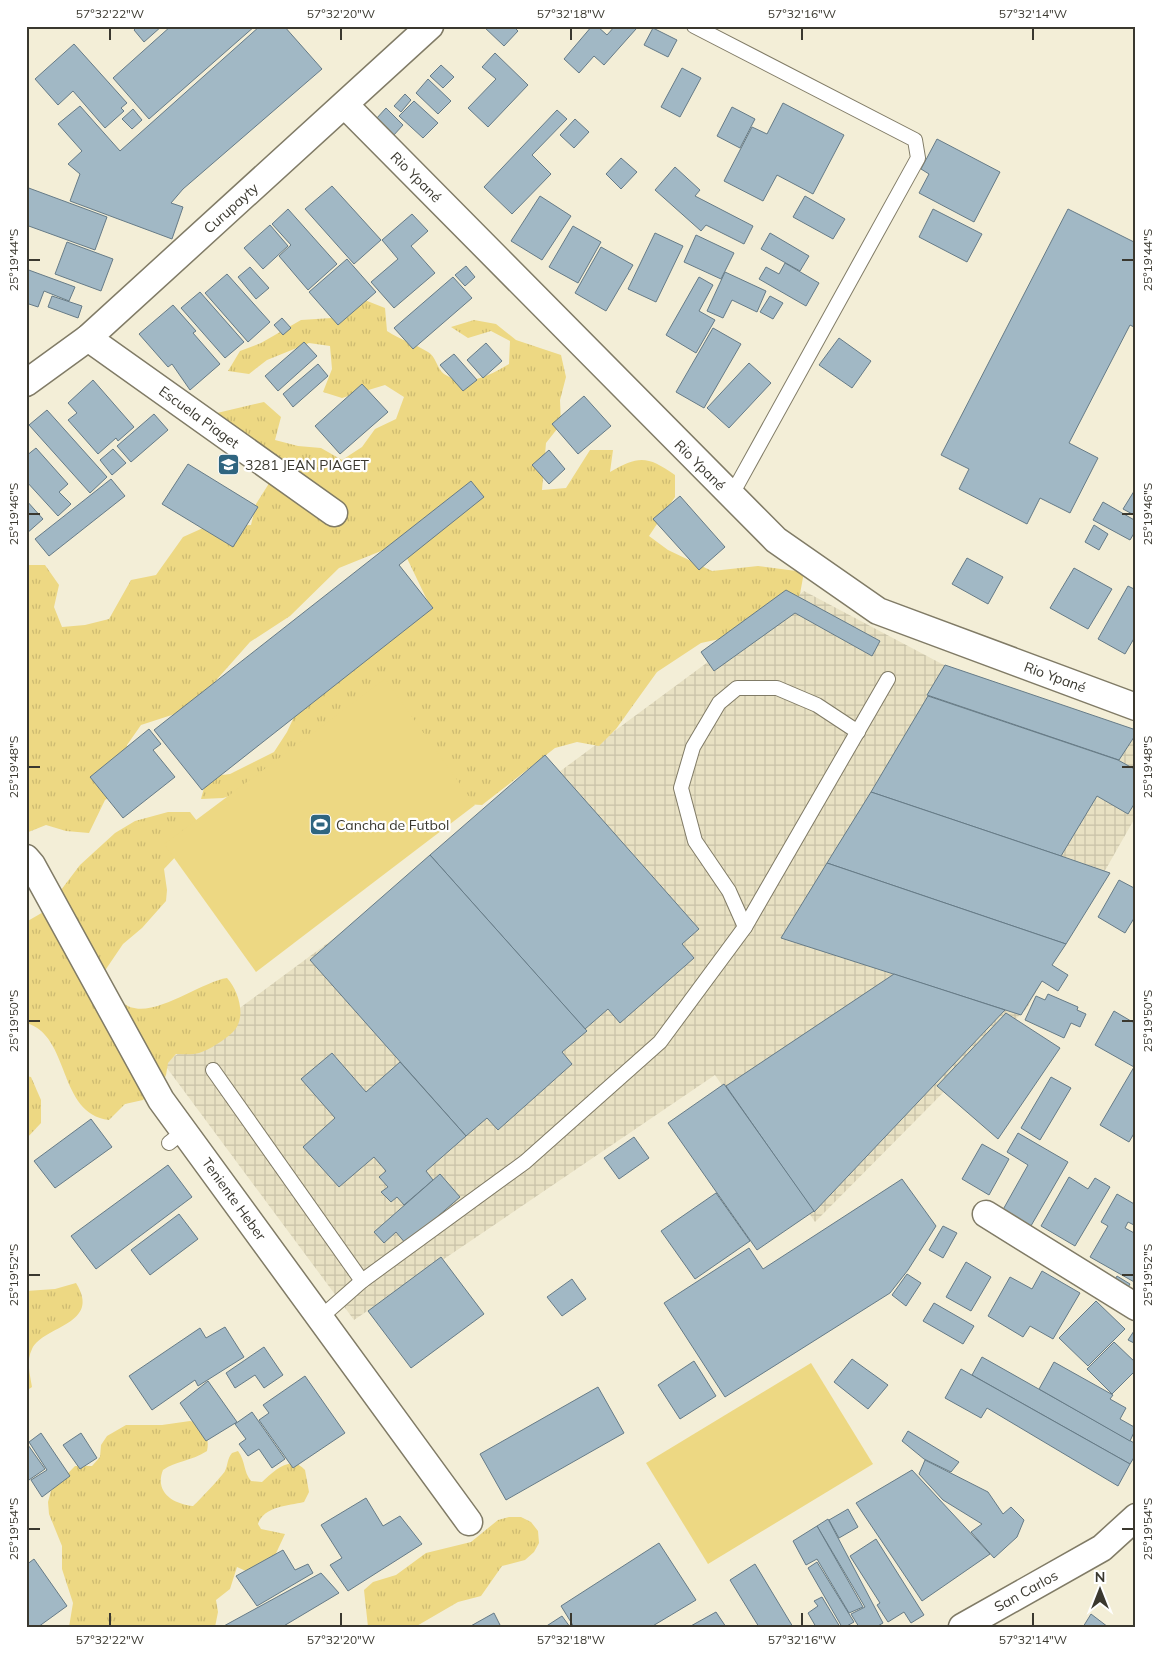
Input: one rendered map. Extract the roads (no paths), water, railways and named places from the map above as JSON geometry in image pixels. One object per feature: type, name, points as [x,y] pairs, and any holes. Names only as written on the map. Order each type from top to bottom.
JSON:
[{"type":"street","name":"Curupayty","points":[[28,379],[88,338],[430,26]]},
{"type":"street","name":"Rio Ypané","points":[[345,105],[776,540],[878,611],[1136,707]]},
{"type":"street","name":"Escuela Piaget","points":[[88,338],[334,513]]},
{"type":"street","name":"Teniente Heber","points":[[26,858],[32,865],[161,1100],[177,1137],[320,1318],[469,1522]]},
{"type":"street","points":[[986,1214],[1136,1307]]},
{"type":"street","name":"San Carlos","points":[[962,1627],[1102,1548],[1136,1517]]},
{"type":"lane","points":[[694,26],[915,140],[918,158],[731,496]]},
{"type":"lane","points":[[320,1318],[362,1281],[525,1162],[660,1042],[745,927],[888,679]]},
{"type":"lane","points":[[745,927],[728,891],[695,841],[681,788],[698,740],[719,702],[737,688],[777,688],[817,705],[858,732]]},
{"type":"lane","points":[[213,1070],[362,1281]]},
{"type":"place","name":"3281 JEAN PIAGET","points":[[229,465]]},
{"type":"place","name":"Cancha de Futbol","points":[[320,825]]}]
